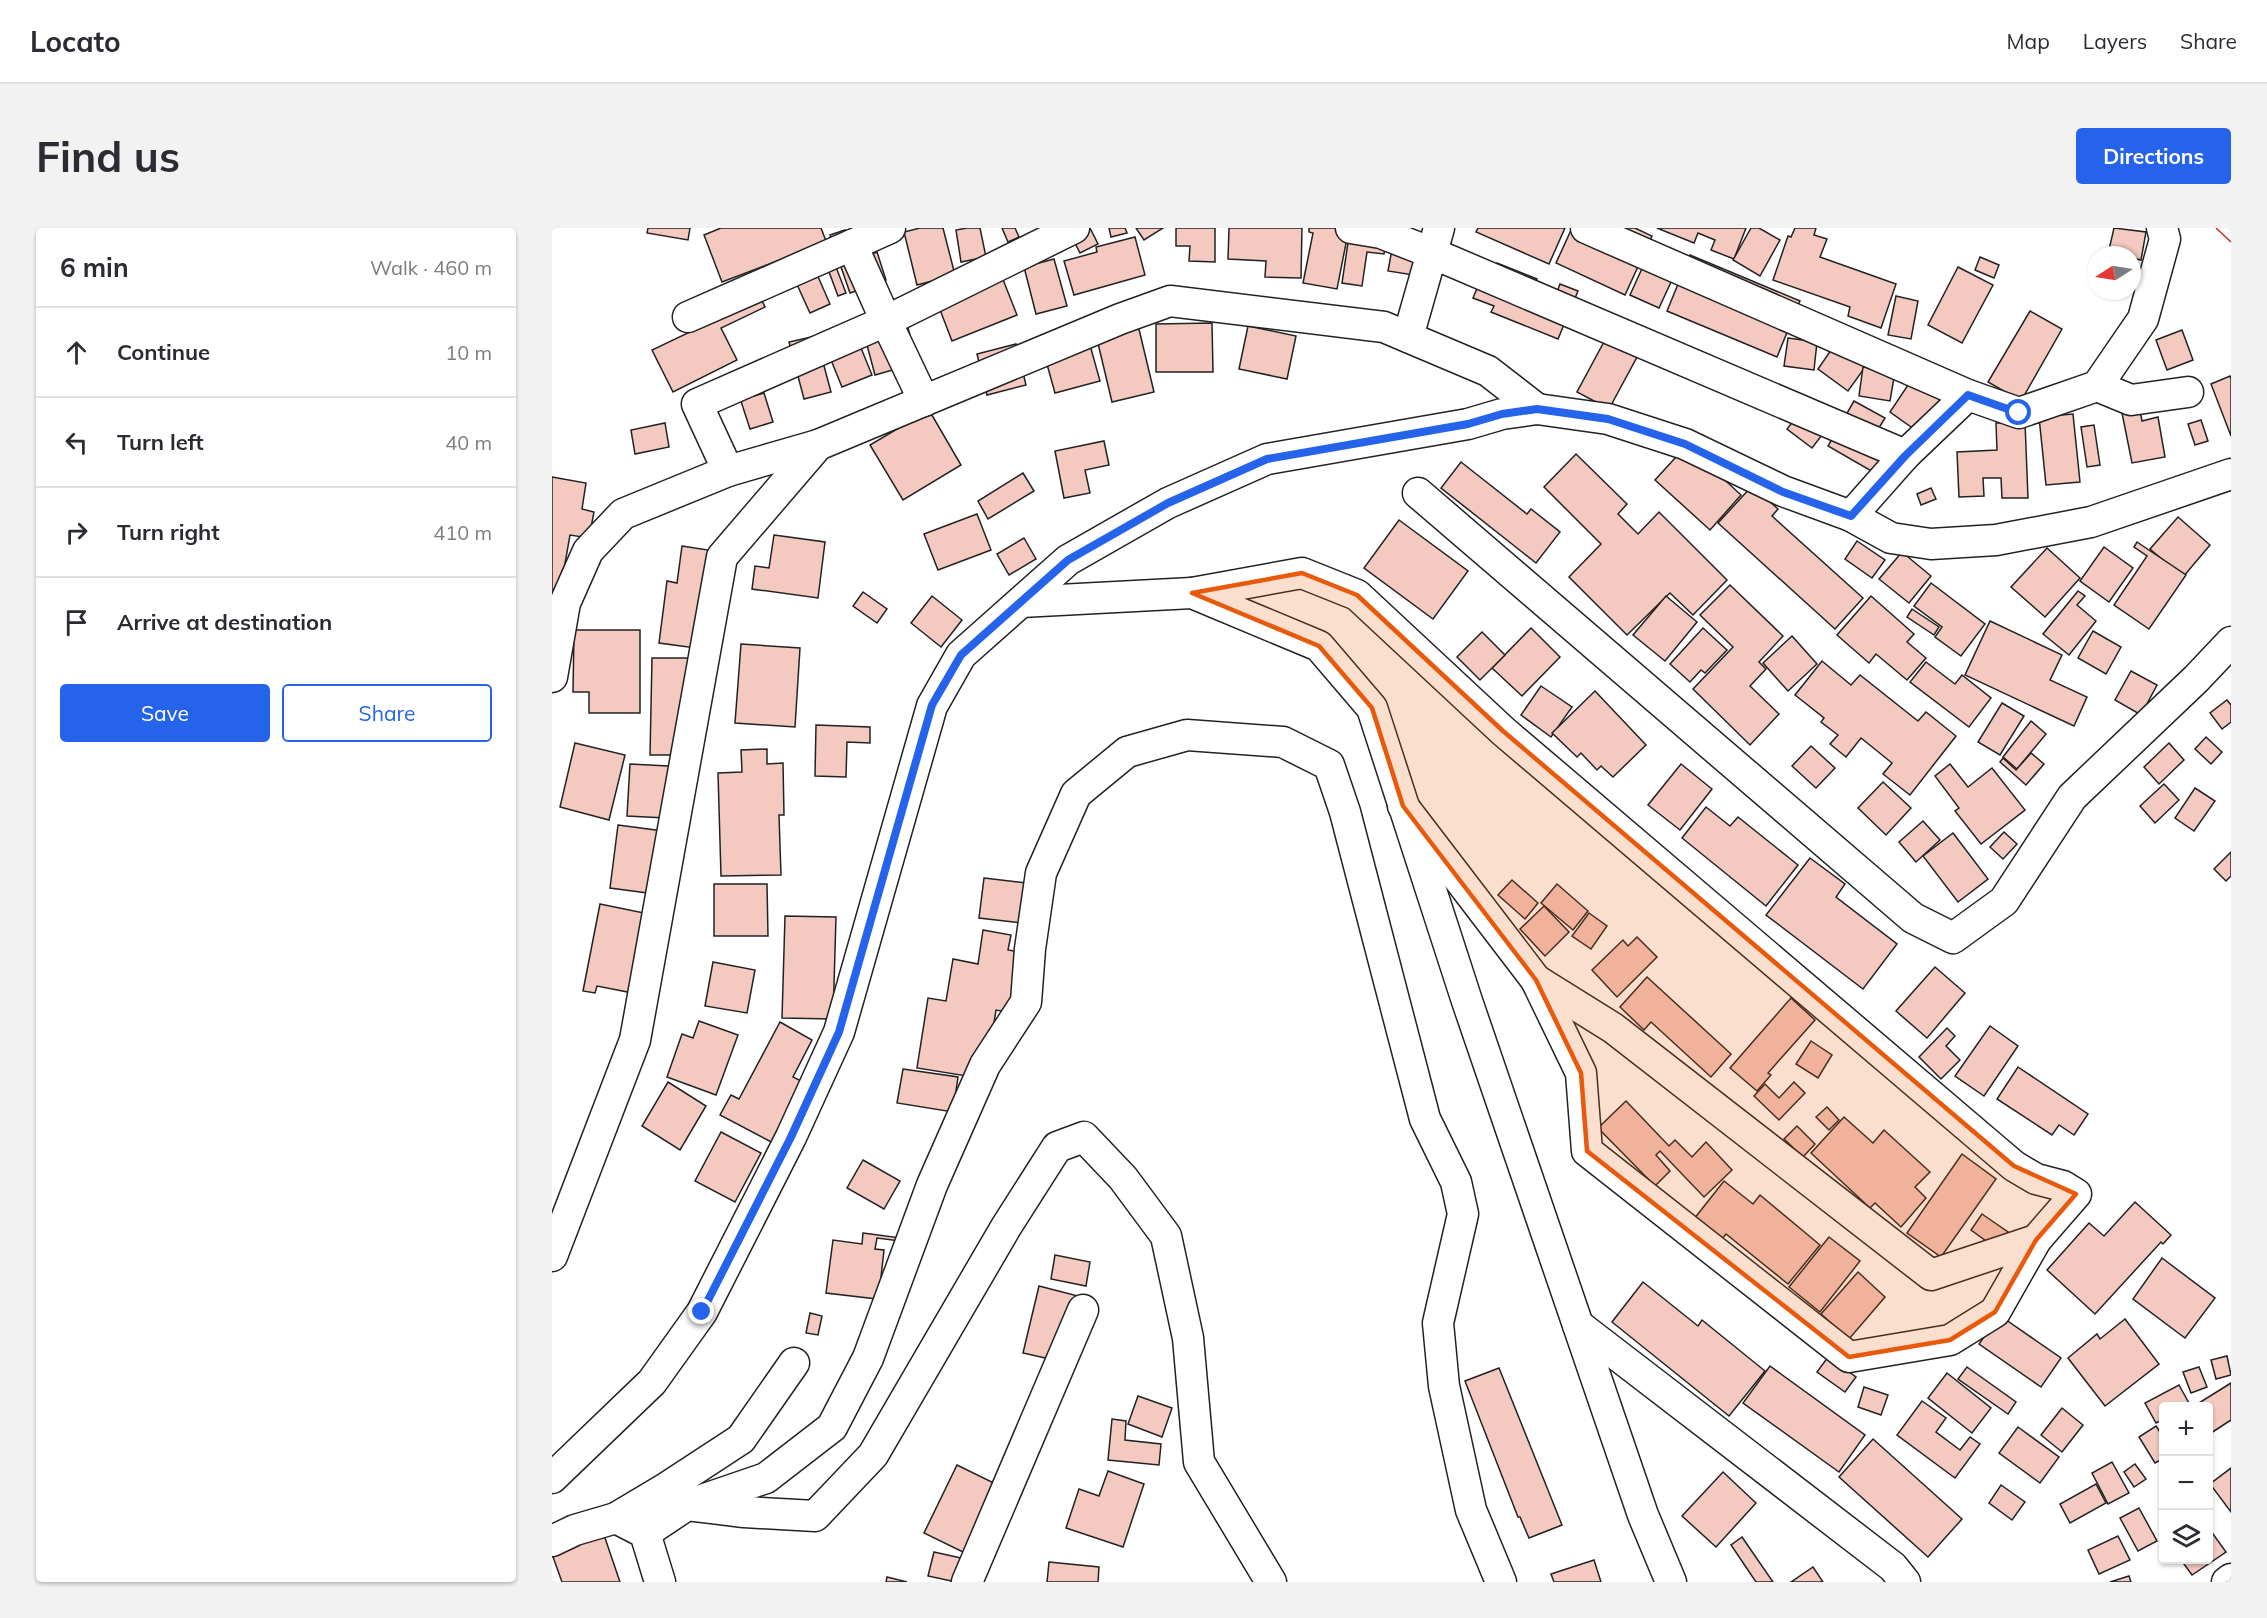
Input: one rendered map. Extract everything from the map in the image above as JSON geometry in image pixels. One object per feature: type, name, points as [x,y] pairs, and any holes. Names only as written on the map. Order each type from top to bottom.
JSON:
[{"type":"street","points":[[688,317],[890,228]]},
{"type":"street","points":[[728,471],[697,404],[886,321],[1074,228]]},
{"type":"street","points":[[1351,228],[1435,240],[1905,456]]},
{"type":"street","points":[[1586,228],[1968,395],[2019,413],[2097,386],[2143,320],[2165,239],[2162,228]]},
{"type":"street","points":[[1408,337],[1435,240]]},
{"type":"street","points":[[852,245],[924,401]]},
{"type":"street","points":[[552,676],[565,603],[588,551],[623,514],[728,471],[818,445],[1120,319],[1170,301],[1384,327],[1488,371],[1537,409]]},
{"type":"street","points":[[2097,386],[2131,400],[2188,392]]},
{"type":"street","points":[[1851,516],[1905,456],[1968,395]]},
{"type":"street","points":[[552,1478],[652,1382],[702,1312],[791,1137],[839,1032],[932,705],[961,655],[1068,560],[1168,503],[1267,459],[1468,424],[1502,414],[1537,409],[1608,419],[1685,444],[1783,492],[1851,516],[1891,538],[1931,544],[1996,540],[2091,522],[2231,474]]},
{"type":"street","points":[[552,1256],[634,1040],[722,557],[818,445]]},
{"type":"street","points":[[1418,493],[1913,918],[1953,938],[2004,902],[2072,797],[2196,680],[2231,642]]},
{"type":"street","points":[[1021,602],[1192,593],[1302,573],[1357,596],[1503,731],[2014,1166],[2036,1179],[2063,1186],[2076,1194],[2036,1240],[1995,1312],[1950,1341],[1849,1357],[1587,1151],[1581,1074],[1536,980],[1403,806]]},
{"type":"street","points":[[1192,593],[1318,646],[1372,708],[1642,1515],[1671,1582]]},
{"type":"street","points":[[645,1533],[687,1505],[766,1478],[832,1427],[868,1358],[932,1185],[980,1076],[1026,1002],[1030,949],[1041,873],[1076,794],[1127,752],[1187,735],[1283,742],[1329,765],[1345,812],[1425,1119],[1456,1182],[1463,1214],[1438,1323],[1444,1386],[1471,1510],[1502,1582]]},
{"type":"street","points":[[1536,980],[1613,1028],[1931,1275],[2036,1240]]},
{"type":"street","points":[[687,1505],[744,1512],[815,1516],[873,1455],[1006,1227],[1057,1147],[1084,1137],[1123,1178],[1166,1236],[1188,1338],[1199,1462],[1271,1582]]},
{"type":"street","points":[[967,1582],[1083,1310]]},
{"type":"street","points":[[1578,1325],[1893,1568],[1905,1582]]},
{"type":"street","points":[[552,1541],[575,1530],[616,1518],[741,1439],[794,1363]]},
{"type":"street","points":[[616,1518],[645,1533],[660,1582]]},
{"type":"street","points":[[2227,1582],[2231,1579]]},
{"type":"highlighted area","points":[[1302,573],[1357,595],[1503,731],[2014,1166],[2076,1194],[2036,1240],[1995,1312],[1950,1340],[1849,1357],[1587,1151],[1581,1073],[1536,980],[1403,806],[1372,708],[1319,646],[1192,593]]},
{"type":"building","points":[[648,228],[690,228],[688,240],[647,233]]},
{"type":"building","points":[[721,228],[821,228],[846,293],[838,296],[819,245],[722,282],[704,235]]},
{"type":"building","points":[[920,228],[943,228],[955,275],[917,285],[904,232]]},
{"type":"building","points":[[980,228],[986,257],[961,262],[956,230]]},
{"type":"building","points":[[1002,228],[1015,228],[1019,237],[1008,242]]},
{"type":"building","points":[[1090,228],[1098,244],[1080,253],[1072,237]]},
{"type":"building","points":[[1109,228],[1125,228],[1127,233],[1111,237]]},
{"type":"building","points":[[1136,228],[1163,228],[1144,240]]},
{"type":"building","points":[[1176,228],[1215,228],[1215,262],[1189,261],[1190,246],[1176,246]]},
{"type":"building","points":[[1229,228],[1302,228],[1301,278],[1265,277],[1266,261],[1228,259]]},
{"type":"building","points":[[1309,228],[1349,228],[1337,289],[1303,283],[1313,233],[1309,232]]},
{"type":"building","points":[[1478,228],[1565,228],[1549,264],[1476,232]]},
{"type":"building","points":[[1572,228],[1635,228],[1652,236],[1625,295],[1556,263]]},
{"type":"building","points":[[1657,228],[1746,228],[1734,259],[1711,250],[1715,240],[1698,233],[1694,243]]},
{"type":"building","points":[[1751,228],[1759,228],[1780,240],[1760,276],[1733,260]]},
{"type":"building","points":[[1795,228],[1816,228],[1814,235],[1827,239],[1820,257],[1896,284],[1881,328],[1848,316],[1850,307],[1773,280],[1788,236],[1791,237]]},
{"type":"building","points":[[2114,228],[2146,232],[2141,260],[2141,246],[2110,246]]},
{"type":"building","points":[[1350,229],[1387,234],[1384,254],[1367,252],[1362,286],[1342,283]]},
{"type":"building","points":[[845,230],[856,260],[877,252],[886,280],[850,293],[830,235]]},
{"type":"building","points":[[1395,233],[1426,277],[1388,271]]},
{"type":"building","points":[[1135,237],[1145,275],[1074,295],[1064,261],[1097,252],[1096,247]]},
{"type":"building","points":[[1654,242],[1683,256],[1659,308],[1630,295]]},
{"type":"building","points":[[1690,255],[1800,301],[1777,357],[1667,311]]},
{"type":"building","points":[[809,256],[830,304],[810,313],[788,265]]},
{"type":"building","points":[[1980,257],[1999,265],[1994,278],[1975,270]]},
{"type":"building","points":[[1054,259],[1067,306],[1036,314],[1024,267]]},
{"type":"building","points":[[1497,263],[1537,279],[1530,296],[1552,305],[1560,284],[1578,291],[1558,339],[1491,312],[1494,306],[1473,298],[1481,279],[1489,282]]},
{"type":"building","points":[[1958,267],[1993,285],[1962,343],[1928,325]]},
{"type":"building","points":[[1002,277],[1017,315],[952,341],[937,302]]},
{"type":"building","points":[[753,282],[765,307],[721,328],[737,360],[673,392],[652,350],[690,332],[682,317]]},
{"type":"building","points":[[1896,296],[1918,301],[1911,339],[1888,335]]},
{"type":"building","points":[[903,308],[917,363],[875,375],[860,319]]},
{"type":"building","points":[[2030,311],[2062,329],[2021,401],[1988,382]]},
{"type":"building","points":[[850,321],[872,375],[842,387],[820,333]]},
{"type":"building","points":[[1212,323],[1213,372],[1156,372],[1156,324]]},
{"type":"building","points":[[1138,325],[1154,392],[1112,402],[1096,335]]},
{"type":"building","points":[[1248,326],[1296,336],[1287,379],[1239,369]]},
{"type":"building","points":[[2182,330],[2193,360],[2167,370],[2156,340]]},
{"type":"building","points":[[816,336],[831,392],[804,399],[789,342]]},
{"type":"building","points":[[1840,337],[1871,359],[1848,391],[1818,369]]},
{"type":"building","points":[[1088,338],[1100,381],[1055,393],[1043,350]]},
{"type":"building","points":[[1788,338],[1817,342],[1814,370],[1784,366]]},
{"type":"building","points":[[1605,340],[1637,357],[1609,409],[1577,392]]},
{"type":"building","points":[[1016,344],[1026,385],[987,395],[977,354]]},
{"type":"building","points":[[1897,360],[1890,401],[1859,396],[1863,367],[1877,369]]},
{"type":"building","points":[[1914,376],[1953,402],[1921,434],[1890,412]]},
{"type":"building","points":[[2230,376],[2231,379],[2231,436],[2211,384]]},
{"type":"building","points":[[751,387],[754,396],[764,393],[773,422],[750,429],[738,392]]},
{"type":"building","points":[[1810,400],[1835,418],[1812,448],[1787,429]]},
{"type":"building","points":[[1854,401],[1885,418],[1877,431],[1891,440],[1873,472],[1828,446]]},
{"type":"building","points":[[2139,405],[2142,421],[2158,417],[2165,457],[2132,463],[2121,408]]},
{"type":"building","points":[[929,410],[961,465],[903,500],[870,445]]},
{"type":"building","points":[[2073,414],[2080,482],[2046,485],[2039,417]]},
{"type":"building","points":[[2201,420],[2208,441],[2195,445],[2188,424]]},
{"type":"building","points":[[2025,422],[2028,498],[2002,498],[2001,478],[1983,478],[1984,496],[1959,497],[1957,452],[1997,450],[1996,423]]},
{"type":"building","points":[[665,423],[669,447],[635,454],[631,430]]},
{"type":"building","points":[[2094,425],[2100,465],[2087,467],[2081,427]]},
{"type":"building","points":[[1104,441],[1109,465],[1085,470],[1090,493],[1064,498],[1055,451]]},
{"type":"building","points":[[1687,445],[1741,495],[1710,530],[1655,480]]},
{"type":"building","points":[[1576,454],[1627,504],[1618,514],[1638,534],[1659,512],[1727,580],[1693,615],[1670,593],[1627,635],[1569,577],[1601,544],[1544,487]]},
{"type":"building","points":[[1461,462],[1527,514],[1531,509],[1560,532],[1536,563],[1441,488]]},
{"type":"building","points":[[1023,473],[1034,491],[988,519],[978,501]]},
{"type":"building","points":[[552,477],[586,483],[582,509],[594,512],[589,538],[570,535],[552,637]]},
{"type":"building","points":[[1752,486],[1778,509],[1772,516],[1863,598],[1835,629],[1718,523]]},
{"type":"building","points":[[1931,488],[1936,499],[1921,505],[1917,494]]},
{"type":"building","points":[[977,514],[991,550],[938,570],[924,534]]},
{"type":"building","points":[[2178,517],[2210,545],[2183,577],[2150,549]]},
{"type":"building","points":[[1399,520],[1468,571],[1433,619],[1364,568]]},
{"type":"building","points":[[774,535],[825,542],[818,598],[752,589],[755,566],[769,568]]},
{"type":"building","points":[[1024,538],[1036,559],[1009,575],[997,554]]},
{"type":"building","points":[[1857,541],[1885,560],[1872,578],[1845,559]]},
{"type":"building","points":[[2137,542],[2186,575],[2149,629],[2114,605],[2147,556],[2134,547]]},
{"type":"building","points":[[682,546],[721,552],[703,649],[659,643],[667,581],[677,583]]},
{"type":"building","points":[[2104,547],[2133,568],[2109,602],[2080,581]]},
{"type":"building","points":[[2047,548],[2080,578],[2045,617],[2011,587]]},
{"type":"building","points":[[1902,552],[1931,576],[1909,603],[1879,579]]},
{"type":"building","points":[[1931,583],[1985,624],[1961,656],[1935,637],[1942,627],[1914,606]]},
{"type":"building","points":[[1730,585],[1783,636],[1759,662],[1766,669],[1750,686],[1779,714],[1750,745],[1693,689],[1733,647],[1700,615]]},
{"type":"building","points":[[2078,591],[2085,596],[2077,605],[2096,621],[2069,655],[2043,634]]},
{"type":"building","points":[[863,592],[887,609],[877,623],[853,606]]},
{"type":"building","points":[[932,596],[962,620],[941,647],[911,623]]},
{"type":"building","points":[[1666,596],[1697,622],[1665,661],[1633,635]]},
{"type":"building","points":[[1871,596],[1914,634],[1907,642],[1926,658],[1907,680],[1876,654],[1869,663],[1837,635]]},
{"type":"building","points":[[1912,609],[1939,627],[1934,635],[1907,617]]},
{"type":"building","points":[[1990,621],[2062,655],[2050,680],[2087,697],[2074,726],[1965,675]]},
{"type":"building","points":[[1531,628],[1560,657],[1522,696],[1492,668]]},
{"type":"building","points":[[1703,628],[1727,650],[1705,673],[1701,670],[1690,682],[1670,664]]},
{"type":"building","points":[[574,630],[640,630],[640,713],[589,713],[589,692],[573,692]]},
{"type":"building","points":[[2093,631],[2121,647],[2106,674],[2078,658]]},
{"type":"building","points":[[1482,632],[1505,655],[1480,680],[1457,657]]},
{"type":"building","points":[[1792,636],[1817,664],[1788,691],[1763,663]]},
{"type":"building","points":[[741,644],[800,648],[795,727],[735,723]]},
{"type":"building","points":[[652,658],[698,658],[691,755],[650,755]]},
{"type":"building","points":[[1822,661],[1851,685],[1860,675],[1918,721],[1926,712],[1956,736],[1910,795],[1883,774],[1892,763],[1861,738],[1846,757],[1830,744],[1838,735],[1821,722],[1824,718],[1795,695]]},
{"type":"building","points":[[1926,662],[1955,684],[1962,675],[1991,698],[1969,727],[1910,682]]},
{"type":"building","points":[[2131,671],[2157,685],[2141,715],[2115,700]]},
{"type":"building","points":[[1541,686],[1572,707],[1551,737],[1521,715]]},
{"type":"building","points":[[1595,691],[1646,745],[1613,777],[1601,766],[1597,770],[1581,753],[1577,757],[1552,733]]},
{"type":"building","points":[[2227,700],[2231,705],[2231,722],[2222,729],[2210,713]]},
{"type":"building","points":[[2002,703],[2024,716],[2000,755],[1978,742]]},
{"type":"building","points":[[2031,721],[2046,734],[2017,769],[2003,757]]},
{"type":"building","points":[[816,725],[870,727],[870,743],[847,742],[846,777],[815,776]]},
{"type":"building","points":[[2206,737],[2222,752],[2211,764],[2195,749]]},
{"type":"building","points":[[575,743],[625,755],[609,820],[560,807]]},
{"type":"building","points":[[2169,743],[2184,760],[2159,784],[2144,767]]},
{"type":"building","points":[[1811,746],[1835,768],[1816,788],[1792,766]]},
{"type":"building","points":[[767,749],[767,764],[783,763],[784,815],[779,815],[781,875],[721,876],[718,773],[742,772],[741,750]]},
{"type":"building","points":[[2031,753],[2044,764],[2026,785],[2000,762],[2003,758],[2016,770]]},
{"type":"building","points":[[630,764],[687,767],[685,819],[627,816]]},
{"type":"building","points":[[1681,764],[1712,789],[1680,830],[1648,805]]},
{"type":"building","points":[[1950,764],[1968,787],[1992,768],[2025,810],[1981,844],[1955,811],[1959,808],[1935,776]]},
{"type":"building","points":[[1883,782],[1911,808],[1886,835],[1858,808]]},
{"type":"building","points":[[2164,784],[2179,800],[2155,823],[2140,806]]},
{"type":"building","points":[[2195,788],[2215,801],[2194,831],[2175,818]]},
{"type":"building","points":[[1706,807],[1730,826],[1738,817],[1798,865],[1766,906],[1682,838]]},
{"type":"building","points":[[1923,821],[1940,840],[1916,862],[1899,842]]},
{"type":"building","points":[[618,825],[678,833],[670,896],[610,888]]},
{"type":"building","points":[[2004,832],[2017,844],[2003,859],[1990,847]]},
{"type":"building","points":[[1953,833],[1988,879],[1958,902],[1923,856]]},
{"type":"building","points":[[2231,852],[2231,876],[2226,881],[2214,869]]},
{"type":"building","points":[[1810,858],[1845,884],[1836,897],[1897,944],[1863,989],[1766,915]]},
{"type":"building","points":[[984,878],[1035,884],[1031,924],[979,918]]},
{"type":"building","points":[[1512,880],[1538,903],[1525,919],[1498,895]]},
{"type":"building","points":[[714,884],[767,884],[768,936],[714,936]]},
{"type":"building","points":[[1557,884],[1588,911],[1573,930],[1541,903]]},
{"type":"building","points":[[600,904],[649,914],[633,993],[597,986],[595,993],[583,991]]},
{"type":"building","points":[[1544,906],[1569,932],[1545,956],[1520,929]]},
{"type":"building","points":[[1589,913],[1607,926],[1591,949],[1572,936]]},
{"type":"building","points":[[785,916],[836,917],[833,1019],[782,1018]]},
{"type":"building","points":[[983,930],[1011,935],[1008,950],[1030,954],[1020,1014],[996,1010],[985,1079],[917,1068],[928,998],[946,1001],[953,959],[978,964]]},
{"type":"building","points":[[1637,937],[1657,957],[1617,997],[1592,970],[1623,940],[1628,946]]},
{"type":"building","points":[[713,962],[755,970],[747,1013],[705,1006]]},
{"type":"building","points":[[1935,967],[1965,993],[1927,1038],[1896,1011]]},
{"type":"building","points":[[1647,977],[1731,1054],[1711,1077],[1651,1022],[1644,1030],[1620,1007]]},
{"type":"building","points":[[1791,998],[1815,1020],[1768,1073],[1771,1075],[1757,1091],[1730,1068]]},
{"type":"building","points":[[699,1021],[738,1035],[716,1095],[667,1077],[682,1034],[693,1038]]},
{"type":"building","points":[[780,1022],[812,1040],[793,1077],[807,1084],[775,1144],[720,1115],[731,1095],[739,1099]]},
{"type":"building","points":[[1990,1026],[2018,1046],[1984,1096],[1955,1076]]},
{"type":"building","points":[[1947,1028],[1955,1036],[1946,1046],[1960,1060],[1941,1079],[1919,1057]]},
{"type":"building","points":[[1811,1041],[1832,1055],[1818,1078],[1796,1064]]},
{"type":"building","points":[[2018,1067],[2088,1114],[2074,1135],[2059,1125],[2052,1135],[1997,1099]]},
{"type":"building","points":[[903,1069],[958,1077],[953,1112],[897,1103]]},
{"type":"building","points":[[668,1082],[706,1106],[680,1150],[642,1126]]},
{"type":"building","points":[[1794,1082],[1805,1093],[1779,1120],[1754,1096],[1765,1084],[1779,1098]]},
{"type":"building","points":[[1626,1101],[1669,1146],[1675,1140],[1692,1157],[1706,1142],[1732,1170],[1704,1197],[1660,1151],[1656,1155],[1670,1171],[1655,1186],[1598,1128]]},
{"type":"building","points":[[1827,1107],[1839,1120],[1829,1130],[1816,1117]]},
{"type":"building","points":[[1844,1117],[1873,1143],[1884,1130],[1930,1172],[1915,1187],[1926,1198],[1901,1227],[1875,1203],[1870,1208],[1811,1153]]},
{"type":"building","points":[[1797,1126],[1815,1144],[1803,1157],[1784,1139]]},
{"type":"building","points":[[721,1132],[761,1153],[735,1202],[695,1181]]},
{"type":"building","points":[[1962,1154],[1996,1179],[1941,1257],[1907,1233]]},
{"type":"building","points":[[863,1160],[900,1181],[884,1209],[847,1188]]},
{"type":"building","points":[[1724,1181],[1753,1204],[1760,1195],[1820,1245],[1788,1284],[1726,1234],[1720,1241],[1694,1219]]},
{"type":"building","points":[[2135,1202],[2171,1235],[2163,1244],[2161,1242],[2095,1314],[2047,1270],[2089,1223],[2104,1236]]},
{"type":"building","points":[[1982,1214],[2008,1232],[1996,1248],[1971,1230]]},
{"type":"building","points":[[863,1233],[901,1238],[900,1241],[877,1238],[875,1249],[884,1250],[880,1286],[894,1301],[826,1293],[833,1240],[862,1244]]},
{"type":"building","points":[[1829,1237],[1860,1261],[1820,1312],[1789,1287]]},
{"type":"building","points":[[1055,1255],[1090,1262],[1086,1286],[1051,1279]]},
{"type":"building","points":[[2162,1258],[2215,1298],[2185,1338],[2133,1299]]},
{"type":"building","points":[[1858,1272],[1885,1297],[1849,1339],[1821,1314]]},
{"type":"building","points":[[1643,1282],[1698,1326],[1702,1320],[1765,1371],[1729,1416],[1612,1322]]},
{"type":"building","points":[[1039,1286],[1078,1296],[1063,1362],[1023,1353]]},
{"type":"building","points":[[810,1313],[822,1316],[818,1335],[806,1333]]},
{"type":"building","points":[[1999,1315],[2061,1358],[2041,1387],[1979,1344]]},
{"type":"building","points":[[2125,1319],[2159,1364],[2105,1406],[2068,1358],[2097,1334],[2100,1339]]},
{"type":"building","points":[[2227,1356],[2231,1375],[2216,1379],[2211,1360]]},
{"type":"building","points":[[1828,1357],[1856,1377],[1845,1392],[1817,1372]]},
{"type":"building","points":[[1770,1366],[1865,1435],[1839,1472],[1743,1403]]},
{"type":"building","points":[[1967,1367],[2016,1402],[2008,1414],[1958,1379]]},
{"type":"building","points":[[2199,1367],[2207,1387],[2191,1393],[2183,1372]]},
{"type":"building","points":[[1499,1368],[1562,1525],[1529,1538],[1518,1517],[1465,1381]]},
{"type":"building","points":[[1947,1373],[1991,1408],[1972,1433],[1928,1398]]},
{"type":"building","points":[[2231,1383],[2231,1420],[2213,1432],[2213,1402],[2200,1402]]},
{"type":"building","points":[[2179,1385],[2188,1402],[2159,1402],[2159,1422],[2156,1423],[2145,1403]]},
{"type":"building","points":[[1864,1387],[1888,1395],[1881,1415],[1858,1407]]},
{"type":"building","points":[[1138,1396],[1172,1408],[1162,1437],[1128,1424]]},
{"type":"building","points":[[1922,1401],[1946,1418],[1936,1432],[1960,1450],[1970,1437],[1980,1444],[1955,1478],[1897,1435]]},
{"type":"building","points":[[2062,1408],[2083,1425],[2062,1452],[2041,1435]]},
{"type":"building","points":[[1112,1419],[1126,1421],[1125,1440],[1161,1444],[1159,1465],[1108,1460]]},
{"type":"building","points":[[2156,1426],[2159,1430],[2159,1461],[2155,1463],[2139,1437]]},
{"type":"building","points":[[2018,1427],[2059,1457],[2040,1483],[1999,1453]]},
{"type":"building","points":[[1873,1439],[1962,1519],[1928,1557],[1839,1477]]},
{"type":"building","points":[[2112,1462],[2129,1493],[2108,1504],[2092,1473]]},
{"type":"building","points":[[2135,1464],[2146,1479],[2134,1487],[2124,1472]]},
{"type":"building","points":[[957,1465],[1002,1487],[969,1555],[924,1533]]},
{"type":"building","points":[[2231,1468],[2231,1512],[2213,1488],[2213,1482]]},
{"type":"building","points":[[1108,1471],[1144,1484],[1123,1547],[1066,1528],[1079,1489],[1099,1496]]},
{"type":"building","points":[[1723,1472],[1756,1503],[1716,1547],[1682,1516]]},
{"type":"building","points":[[2096,1484],[2106,1503],[2070,1523],[2060,1504]]},
{"type":"building","points":[[2001,1485],[2025,1502],[2012,1520],[1989,1503]]},
{"type":"building","points":[[2139,1508],[2157,1541],[2138,1551],[2120,1518]]},
{"type":"building","points":[[2213,1534],[2226,1552],[2213,1561]]},
{"type":"building","points":[[604,1535],[620,1582],[562,1582],[552,1554]]},
{"type":"building","points":[[2118,1536],[2130,1560],[2099,1574],[2088,1550]]},
{"type":"building","points":[[1742,1537],[1773,1582],[1756,1582],[1731,1545]]},
{"type":"building","points":[[934,1552],[970,1560],[956,1582],[928,1576]]},
{"type":"building","points":[[1594,1560],[1601,1582],[1554,1582],[1551,1574]]},
{"type":"building","points":[[1049,1562],[1099,1567],[1098,1582],[1047,1582]]},
{"type":"building","points":[[2184,1564],[2208,1564],[2192,1575]]},
{"type":"building","points":[[1813,1567],[1823,1582],[1791,1582]]},
{"type":"building","points":[[2129,1576],[2131,1582],[2110,1582]]},
{"type":"building","points":[[887,1577],[907,1582],[886,1582]]},
{"type":"power","points":[[2216,228],[2231,242]]},
{"type":"route","points":[[702,1312],[791,1137],[839,1032],[932,705],[961,655],[1068,560],[1168,503],[1267,459],[1468,424],[1502,414],[1537,409],[1608,419],[1685,444],[1783,492],[1851,516],[1905,456],[1968,395],[2019,413]]}]
